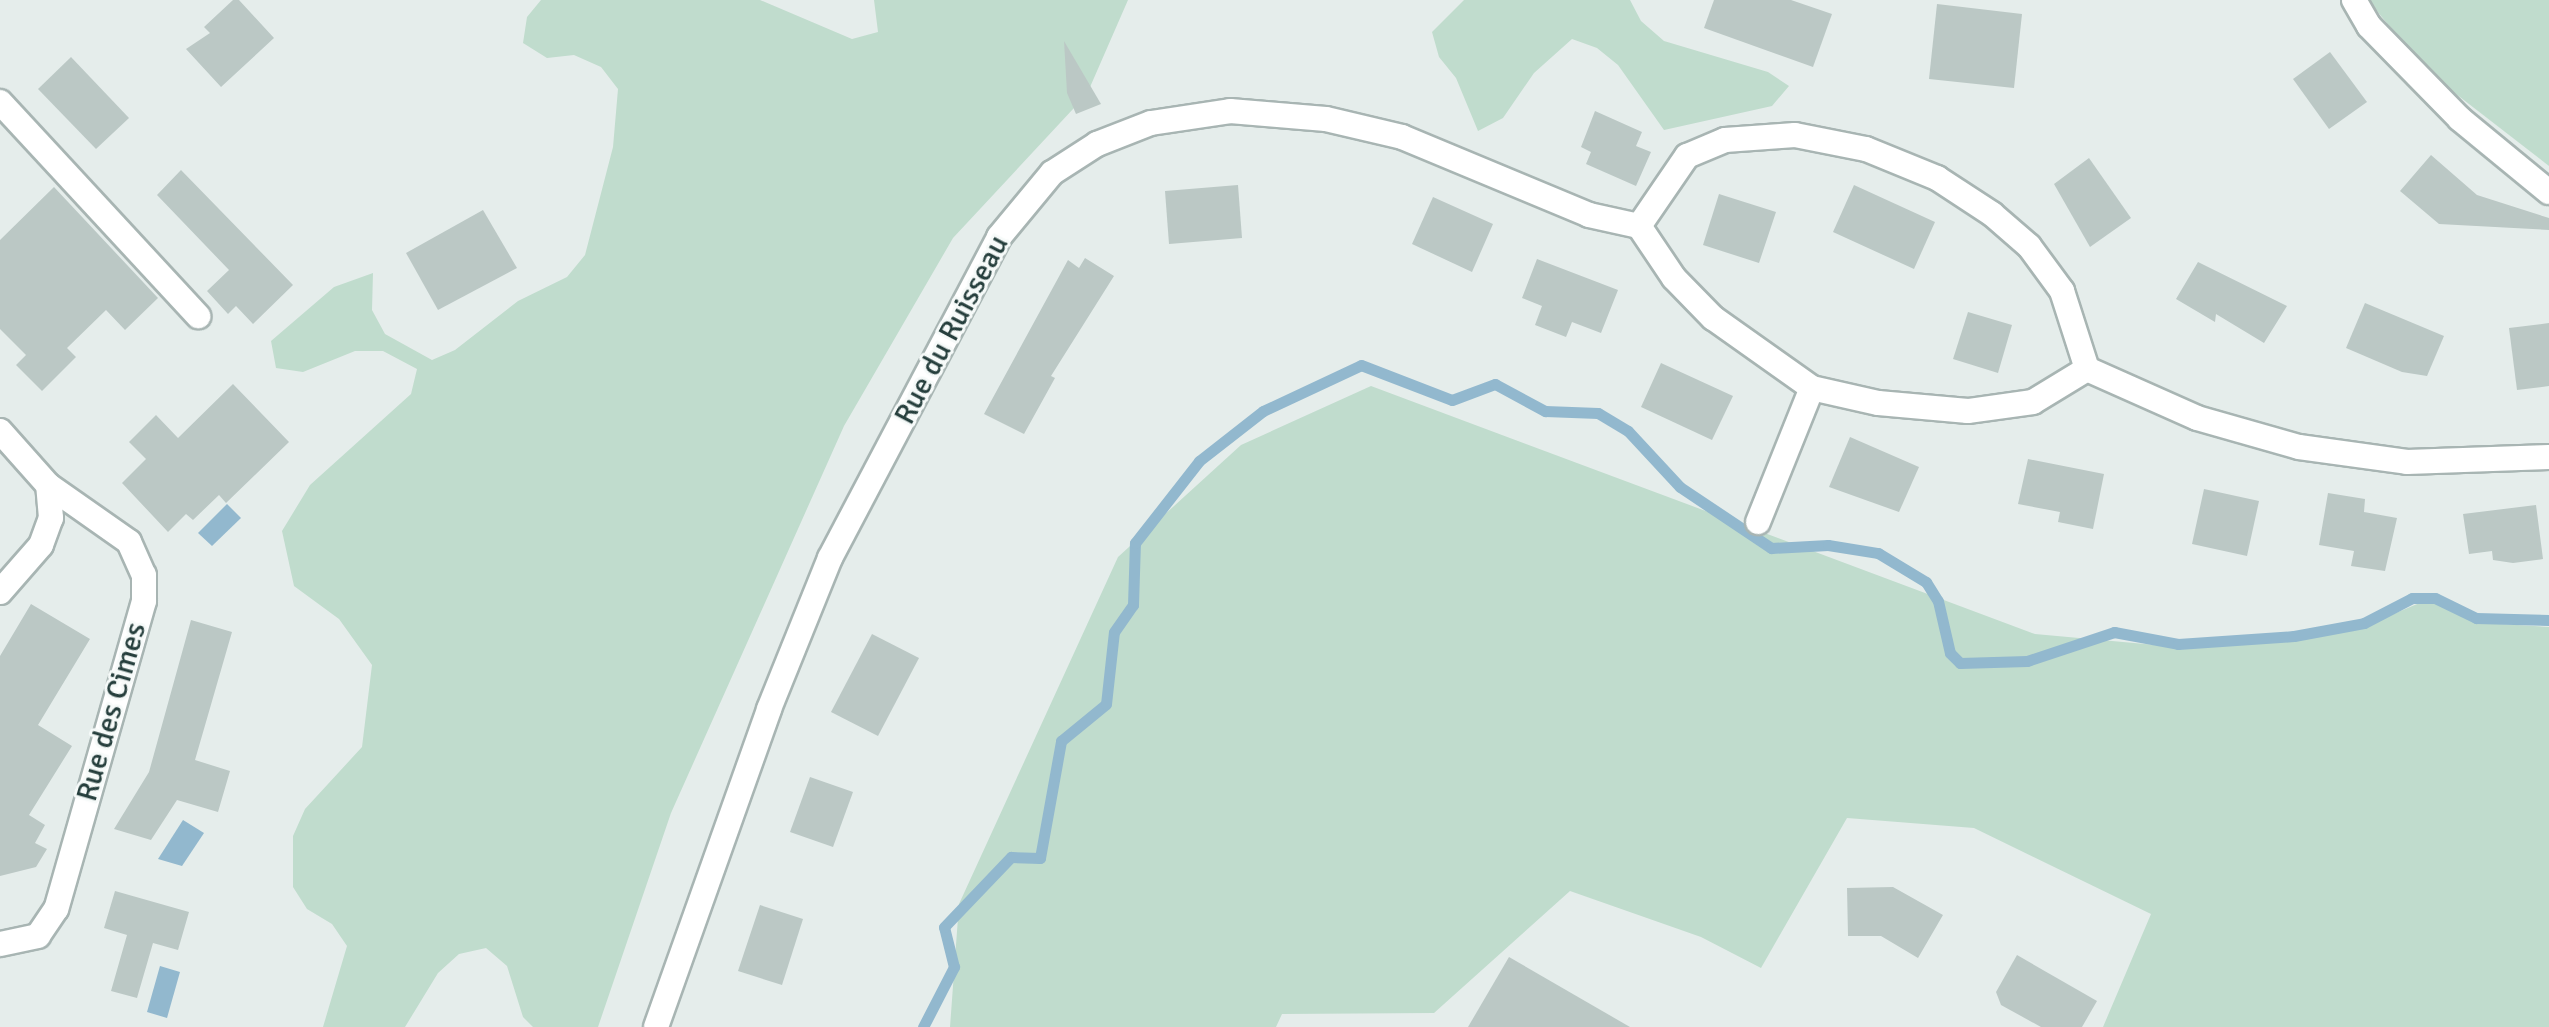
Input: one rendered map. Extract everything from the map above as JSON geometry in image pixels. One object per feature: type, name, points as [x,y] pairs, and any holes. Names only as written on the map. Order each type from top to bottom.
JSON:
[{"type":"street","points":[[2354,0],[2369,26],[2460,119],[2549,192]]},
{"type":"street","points":[[0,102],[198,316]]},
{"type":"street","name":"Rue du Ruisseau","points":[[656,1027],[769,709],[830,558],[999,237],[1052,173],[1097,144],[1151,123],[1230,111],[1326,119],[1402,137],[1589,215],[1639,226]]},
{"type":"street","points":[[2087,369],[2033,402],[1968,411],[1878,403],[1812,388],[1713,318],[1674,278],[1639,226],[1687,156],[1725,140],[1795,135],[1866,149],[1937,178],[2029,246],[2062,291],[2087,369],[2197,418],[2299,447],[2407,462],[2549,457]]},
{"type":"street","points":[[1758,522],[1812,388]]},
{"type":"street","name":"Rue des Cimes","points":[[0,431],[48,485],[129,542],[144,575],[144,601],[56,909],[38,936],[0,944]]},
{"type":"street","points":[[0,592],[41,545],[51,518],[48,485]]},
{"type":"green space","points":[[541,0],[760,0],[852,39],[878,32],[874,0],[1128,0],[1087,94],[953,238],[844,426],[671,813],[598,1027],[533,1027],[523,1017],[507,966],[486,948],[459,954],[438,973],[405,1027],[323,1027],[347,946],[332,924],[307,909],[293,887],[293,836],[305,809],[362,747],[372,665],[339,619],[294,586],[282,531],[310,485],[411,394],[417,369],[383,351],[355,351],[303,372],[276,368],[271,341],[334,287],[373,273],[372,310],[385,334],[432,360],[455,350],[518,301],[567,277],[585,255],[613,147],[618,89],[601,67],[574,55],[547,58],[523,43],[527,17]]},
{"type":"green space","points":[[1464,0],[1630,0],[1641,21],[1664,41],[1768,72],[1789,86],[1772,106],[1664,130],[1618,65],[1597,48],[1572,39],[1534,73],[1503,118],[1478,131],[1456,78],[1439,57],[1432,32]]},
{"type":"green space","points":[[2368,0],[2549,0],[2549,166],[2425,70]]},
{"type":"green space","points":[[1371,386],[2035,634],[2178,647],[2260,641],[2358,629],[2429,599],[2483,623],[2549,627],[2549,1027],[2103,1027],[2151,914],[1974,828],[1847,818],[1761,968],[1701,937],[1570,891],[1434,1013],[1282,1014],[1276,1027],[950,1027],[959,904],[1118,557],[1241,445]]},
{"type":"water","points":[[227,504],[241,518],[212,546],[198,533]]},
{"type":"water","points":[[183,820],[204,833],[182,866],[158,859]]},
{"type":"water","points":[[160,966],[180,972],[167,1018],[147,1012]]},
{"type":"building","points":[[233,0],[239,0],[274,38],[221,87],[186,49],[210,33],[204,27]]},
{"type":"building","points":[[1714,0],[1791,0],[1832,14],[1813,67],[1704,28]]},
{"type":"building","points":[[1937,4],[2022,14],[2014,88],[1929,79]]},
{"type":"building","points":[[1064,41],[1101,104],[1076,114],[1067,93]]},
{"type":"building","points":[[2330,52],[2367,102],[2329,129],[2293,79]]},
{"type":"building","points":[[71,57],[129,118],[96,149],[38,89]]},
{"type":"building","points":[[1595,111],[1642,132],[1636,146],[1651,152],[1636,186],[1586,164],[1591,152],[1581,147]]},
{"type":"building","points":[[2431,155],[2477,195],[2549,218],[2549,230],[2439,224],[2400,191]]},
{"type":"building","points":[[2089,158],[2131,218],[2090,247],[2054,184]]},
{"type":"building","points":[[181,170],[293,285],[253,324],[236,306],[228,314],[207,291],[229,270],[157,195]]},
{"type":"building","points":[[1238,185],[1242,238],[1169,244],[1165,191]]},
{"type":"building","points":[[1854,185],[1935,222],[1914,269],[1833,232]]},
{"type":"building","points":[[54,187],[158,298],[125,330],[106,310],[67,348],[76,357],[42,391],[16,365],[26,355],[0,329],[0,240]]},
{"type":"building","points":[[1719,194],[1776,212],[1759,263],[1703,245]]},
{"type":"building","points":[[1433,197],[1493,224],[1472,272],[1412,244]]},
{"type":"building","points":[[483,210],[517,268],[438,310],[406,253]]},
{"type":"building","points":[[1085,258],[1114,276],[1051,376],[1055,378],[1024,434],[984,414],[1068,260],[1079,268]]},
{"type":"building","points":[[1537,259],[1618,290],[1601,333],[1572,322],[1566,337],[1535,325],[1542,306],[1522,298]]},
{"type":"building","points":[[2198,262],[2287,306],[2264,343],[2216,314],[2215,322],[2176,299]]},
{"type":"building","points":[[2365,303],[2444,336],[2427,376],[2402,372],[2346,348]]},
{"type":"building","points":[[1968,312],[2012,325],[1998,373],[1953,359]]},
{"type":"building","points":[[2549,323],[2549,386],[2517,390],[2509,328]]},
{"type":"building","points":[[1661,363],[1733,396],[1712,440],[1641,407]]},
{"type":"building","points":[[233,384],[289,442],[226,503],[219,495],[193,520],[186,514],[168,532],[122,483],[146,459],[129,442],[156,415],[178,438]]},
{"type":"building","points":[[1850,437],[1919,467],[1899,512],[1829,487]]},
{"type":"building","points":[[2028,459],[2104,474],[2093,529],[2058,522],[2060,512],[2018,504]]},
{"type":"building","points":[[2204,489],[2259,501],[2247,556],[2192,544]]},
{"type":"building","points":[[2328,493],[2365,499],[2364,512],[2397,518],[2385,571],[2351,566],[2354,551],[2319,545]]},
{"type":"building","points":[[2536,505],[2543,559],[2513,563],[2493,560],[2492,551],[2469,554],[2463,514]]},
{"type":"building","points":[[31,604],[90,639],[38,725],[72,746],[29,815],[45,825],[35,843],[47,849],[36,867],[0,876],[0,656]]},
{"type":"building","points":[[191,620],[232,632],[195,760],[230,771],[218,812],[177,800],[151,840],[114,829],[149,772]]},
{"type":"building","points":[[872,634],[919,658],[878,736],[831,712]]},
{"type":"building","points":[[810,777],[853,792],[833,847],[790,832]]},
{"type":"building","points":[[1893,887],[1943,915],[1918,958],[1881,936],[1848,936],[1847,888]]},
{"type":"building","points":[[115,891],[189,912],[178,950],[153,943],[137,998],[111,991],[127,935],[104,928]]},
{"type":"building","points":[[760,905],[803,919],[782,985],[738,971]]},
{"type":"building","points":[[2017,955],[2097,1001],[2082,1027],[2041,1027],[2001,1005],[1996,992]]},
{"type":"building","points":[[1509,957],[1630,1027],[1468,1027]]},
{"type":"waterway","points":[[923,1027],[954,967],[944,927],[1011,857],[1040,858],[1061,741],[1106,704],[1114,632],[1133,605],[1135,543],[1199,461],[1263,411],[1361,365],[1452,400],[1495,384],[1545,411],[1598,413],[1628,431],[1680,487],[1771,548],[1828,545],[1878,553],[1926,582],[1938,601],[1950,653],[1960,663],[2027,661],[2114,632],[2178,644],[2294,636],[2364,623],[2412,598],[2435,598],[2476,618],[2549,620]]}]
